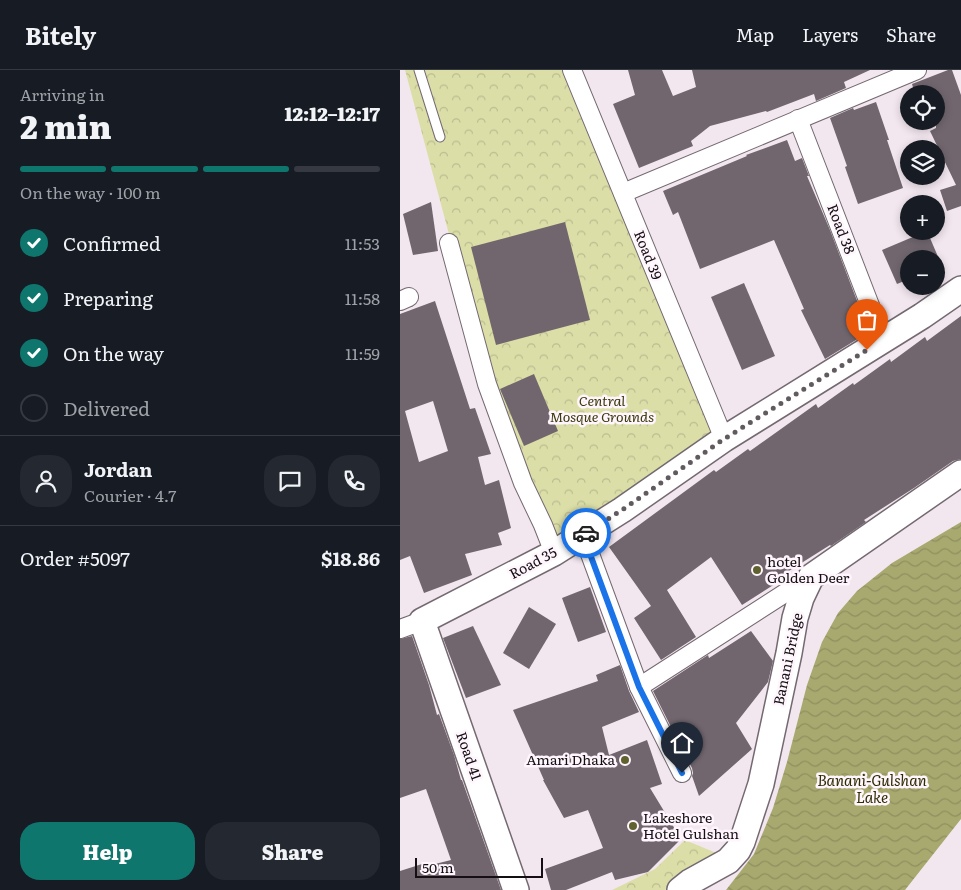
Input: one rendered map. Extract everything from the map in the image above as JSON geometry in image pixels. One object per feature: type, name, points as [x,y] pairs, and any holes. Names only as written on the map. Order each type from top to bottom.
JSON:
[{"type":"main road","name":"Road 35","points":[[411,625],[554,553],[622,510],[724,439],[922,316],[961,289]]},
{"type":"main road","points":[[811,577],[961,473]]},
{"type":"main road","name":"Banani Bridge","points":[[685,886],[728,862],[742,842],[761,784],[795,618],[801,598],[811,577]]},
{"type":"main road","name":"Road 41","points":[[411,625],[516,890]]},
{"type":"street","name":"Road 39","points":[[572,70],[724,439]]},
{"type":"street","points":[[623,193],[917,70]]},
{"type":"street","name":"Road 38","points":[[798,119],[884,339]]},
{"type":"street","points":[[449,243],[487,384],[523,483],[554,553]]},
{"type":"street","points":[[583,535],[639,687],[682,773]]},
{"type":"street","points":[[639,687],[811,577]]},
{"type":"lane","points":[[419,70],[440,137]]},
{"type":"green space","name":"Central Mosque Grounds","points":[[405,70],[569,70],[718,440],[560,556],[526,480],[450,238]]},
{"type":"green space","points":[[685,840],[719,854],[678,879],[665,890],[612,890],[655,869]]},
{"type":"water","name":"Banani-Gulshan Lake","points":[[961,522],[961,819],[905,890],[726,890],[754,854],[773,808],[807,685],[822,642],[838,613],[857,591],[892,563]]},
{"type":"building","points":[[628,70],[662,70],[673,96],[696,87],[692,70],[870,70],[844,82],[846,88],[816,101],[814,94],[767,112],[710,126],[691,141],[693,146],[639,168],[613,104],[635,95]]},
{"type":"building","points":[[952,70],[961,95],[961,206],[947,211],[945,195],[942,195],[940,190],[956,185],[945,162],[945,140],[934,140],[930,131],[945,130],[945,85],[912,84]]},
{"type":"building","points":[[876,102],[889,140],[887,140],[900,179],[900,185],[903,188],[858,204],[830,118],[853,108],[854,110]]},
{"type":"building","points":[[787,140],[795,161],[802,158],[809,176],[807,176],[869,332],[825,359],[801,310],[804,309],[774,240],[700,269],[678,212],[673,215],[663,191],[746,155]]},
{"type":"building","points":[[431,202],[438,251],[413,255],[403,214]]},
{"type":"building","points":[[565,222],[590,320],[496,345],[471,247]]},
{"type":"building","points":[[906,240],[931,240],[935,250],[900,250],[900,283],[897,284],[882,250]]},
{"type":"building","points":[[744,283],[775,356],[742,370],[711,297]]},
{"type":"building","points":[[435,301],[470,409],[475,408],[491,454],[478,457],[485,485],[499,480],[511,528],[498,533],[502,545],[465,554],[472,575],[424,593],[410,556],[400,560],[400,314]],"holes":[[[433,401],[448,451],[419,462],[405,411]]]},
{"type":"building","points":[[961,316],[961,459],[953,461],[864,520],[866,522],[831,546],[776,579],[778,582],[742,605],[711,557],[667,590],[696,637],[661,660],[634,618],[651,606],[609,547],[714,470],[716,472],[748,449],[750,451],[816,404],[818,408],[890,359],[891,362],[925,337],[927,341]]},
{"type":"building","points":[[534,374],[558,431],[524,446],[500,389]]},
{"type":"building","points":[[590,587],[606,632],[578,642],[562,598]]},
{"type":"building","points":[[529,607],[556,624],[529,669],[503,653]]},
{"type":"building","points":[[473,626],[501,685],[466,698],[443,638]]},
{"type":"building","points":[[751,631],[773,661],[768,682],[736,723],[752,749],[699,796],[692,776],[692,768],[682,749],[674,726],[671,727],[653,691],[708,655],[709,658]]},
{"type":"building","points":[[412,636],[437,715],[439,714],[501,890],[400,890],[400,871],[422,864],[423,867],[451,860],[426,789],[400,798],[400,639]]},
{"type":"building","points":[[620,665],[639,712],[602,727],[609,755],[647,740],[662,784],[650,788],[681,839],[648,872],[615,880],[612,872],[566,890],[551,890],[545,869],[603,848],[588,810],[564,818],[543,780],[513,710],[598,681],[596,675]]},
{"type":"way so far","points":[[586,533],[724,439],[867,350]]},
{"type":"place","name":"hotel Golden Deer","points":[[757,570]]},
{"type":"place","name":"Amari Dhaka","points":[[625,760]]},
{"type":"place","name":"Lakeshore Hotel Gulshan","points":[[633,826]]},
{"type":"route","points":[[586,533],[583,535],[639,687],[682,773]]}]
